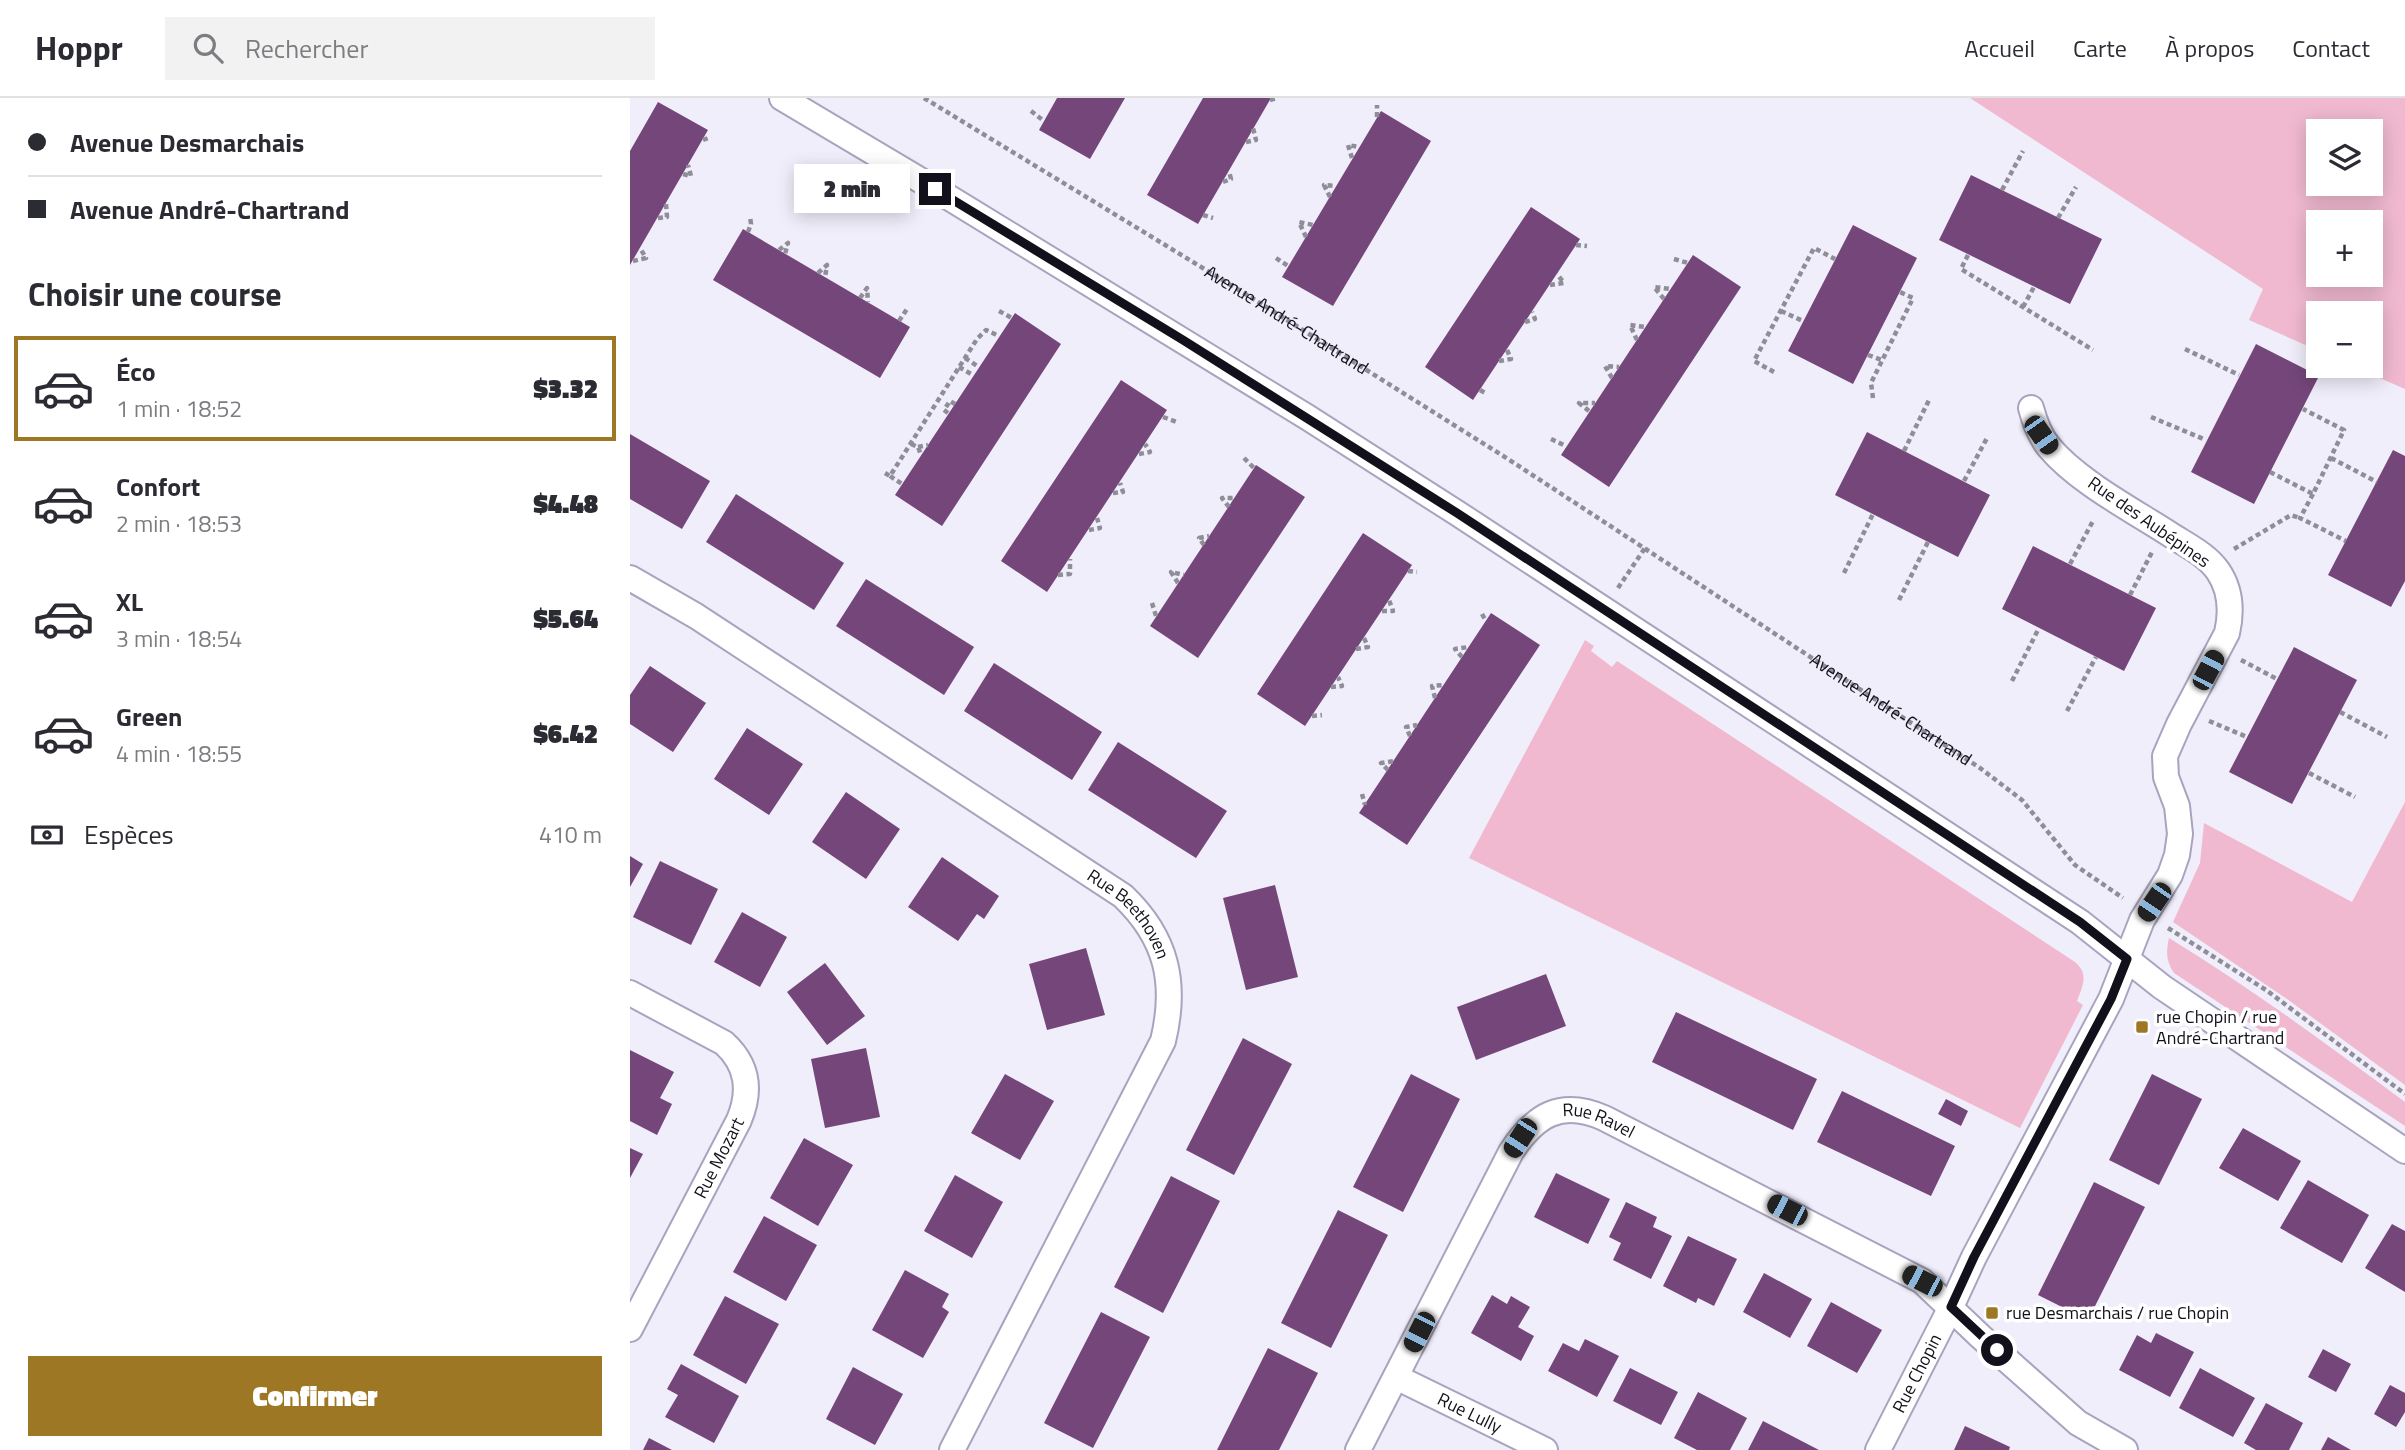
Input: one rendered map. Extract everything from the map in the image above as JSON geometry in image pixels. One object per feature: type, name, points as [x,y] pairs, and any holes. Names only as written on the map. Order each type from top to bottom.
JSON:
[{"type":"street","points":[[782,98],[1172,333],[1457,513],[2080,922],[2162,987],[2405,1151]]},
{"type":"street","name":"Rue des Aubépines","points":[[2031,408],[2041,435],[2060,458],[2092,483],[2200,553],[2218,571],[2229,596],[2231,613],[2227,633],[2165,756],[2166,777],[2179,820],[2177,855],[2162,890],[2143,920],[2127,959]]},
{"type":"street","name":"Rue Beethoven","points":[[630,578],[706,623],[1123,896],[1146,922],[1163,956],[1169,977],[1170,999],[1163,1041],[952,1450]]},
{"type":"street","name":"Rue Chopin","points":[[1878,1450],[1974,1257],[2111,999],[2127,959]]},
{"type":"street","name":"Rue Mozart","points":[[630,993],[724,1043],[734,1052],[740,1063],[746,1077],[747,1092],[739,1120],[630,1329]]},
{"type":"street","name":"Rue Ravel","points":[[1358,1450],[1511,1152],[1520,1138],[1537,1121],[1569,1109],[1582,1110],[1604,1118],[1922,1281],[2078,1423],[2125,1450]]},
{"type":"street","name":"Rue Lully","points":[[1396,1377],[1545,1450]]},
{"type":"path","name":"Avenue André-Chartrand","points":[[924,98],[1252,298],[1645,548],[1999,781],[2022,800],[2075,865],[2119,896]]},
{"type":"path","points":[[1270,100],[1278,98]]},
{"type":"path","points":[[1377,104],[1377,117]]},
{"type":"path","points":[[1031,111],[1044,121]]},
{"type":"path","points":[[1245,142],[1256,140],[1253,128]]},
{"type":"path","points":[[703,140],[711,136]]},
{"type":"path","points":[[1352,158],[1348,145],[1359,147]]},
{"type":"path","points":[[2002,190],[2023,152]]},
{"type":"path","points":[[683,174],[691,176],[688,165]]},
{"type":"path","points":[[1223,181],[1231,178],[1229,171]]},
{"type":"path","points":[[1330,197],[1324,185],[1336,186]]},
{"type":"path","points":[[2058,218],[2076,187]]},
{"type":"path","points":[[658,218],[667,217],[666,204]]},
{"type":"path","points":[[1203,215],[1213,218]]},
{"type":"path","points":[[748,232],[750,216]]},
{"type":"path","points":[[1306,237],[1299,222],[1313,225]]},
{"type":"path","points":[[779,250],[788,243],[785,254]]},
{"type":"path","points":[[1576,245],[1587,246]]},
{"type":"path","points":[[633,261],[646,258],[640,248]]},
{"type":"path","points":[[1774,372],[1755,361],[1814,248],[1835,259]]},
{"type":"path","points":[[1968,255],[1961,269],[2093,350]]},
{"type":"path","points":[[1276,258],[1288,266]]},
{"type":"path","points":[[1674,259],[1688,263]]},
{"type":"path","points":[[818,273],[827,265],[825,277]]},
{"type":"path","points":[[1550,285],[1564,283],[1557,274]]},
{"type":"path","points":[[1664,299],[1654,287],[1670,289]]},
{"type":"path","points":[[2023,307],[2034,287]]},
{"type":"path","points":[[860,298],[867,288],[868,302]]},
{"type":"path","points":[[1873,398],[1871,383],[1913,298],[1900,292]]},
{"type":"path","points":[[899,321],[907,309]]},
{"type":"path","points":[[999,311],[1012,318]]},
{"type":"path","points":[[1781,311],[1803,321]]},
{"type":"path","points":[[1525,323],[1535,319],[1532,312]]},
{"type":"path","points":[[1637,340],[1630,325],[1645,327]]},
{"type":"path","points":[[891,476],[959,367],[986,330],[999,337]]},
{"type":"path","points":[[2185,349],[2239,375]]},
{"type":"path","points":[[1499,361],[1511,359],[1507,350]]},
{"type":"path","points":[[1868,355],[1882,360]]},
{"type":"path","points":[[965,358],[979,367]]},
{"type":"path","points":[[1612,378],[1605,366],[1619,367]]},
{"type":"path","points":[[959,367],[973,375]]},
{"type":"path","points":[[1480,390],[1487,394]]},
{"type":"path","points":[[1904,451],[1930,398]]},
{"type":"path","points":[[938,400],[948,405]]},
{"type":"path","points":[[948,413],[944,410],[950,401],[955,404]]},
{"type":"path","points":[[1589,411],[1579,403],[1595,403]]},
{"type":"path","points":[[2300,518],[2344,430],[2303,409]]},
{"type":"path","points":[[1163,417],[1177,422]]},
{"type":"path","points":[[2151,417],[2206,440]]},
{"type":"path","points":[[1964,481],[1987,438]]},
{"type":"path","points":[[1551,439],[1566,446]]},
{"type":"path","points":[[911,444],[918,447],[928,445]]},
{"type":"path","points":[[1139,454],[1150,452],[1145,444]]},
{"type":"path","points":[[918,447],[921,455]]},
{"type":"path","points":[[1244,458],[1254,468]]},
{"type":"path","points":[[2330,458],[2376,482]]},
{"type":"path","points":[[2270,472],[2313,494]]},
{"type":"path","points":[[885,473],[902,484]]},
{"type":"path","points":[[1113,493],[1123,492],[1120,482]]},
{"type":"path","points":[[1229,507],[1222,498],[1235,498]]},
{"type":"path","points":[[1844,573],[1873,514]]},
{"type":"path","points":[[2226,553],[2291,515],[2346,541]]},
{"type":"path","points":[[2070,564],[2095,516]]},
{"type":"path","points":[[1088,530],[1100,528],[1097,518]]},
{"type":"path","points":[[1204,545],[1199,538],[1209,536]]},
{"type":"path","points":[[1899,600],[1928,542]]},
{"type":"path","points":[[1614,594],[1645,548]]},
{"type":"path","points":[[2130,594],[2152,552]]},
{"type":"path","points":[[1059,575],[1070,574],[1070,559]]},
{"type":"path","points":[[1408,571],[1417,572]]},
{"type":"path","points":[[1178,583],[1171,572],[1184,575]]},
{"type":"path","points":[[1382,611],[1393,611],[1389,600]]},
{"type":"path","points":[[1152,603],[1157,616]]},
{"type":"path","points":[[1482,614],[1486,621]]},
{"type":"path","points":[[2012,681],[2039,628]]},
{"type":"path","points":[[1356,649],[1368,647],[1364,638]]},
{"type":"path","points":[[1462,657],[1455,649],[1469,647]]},
{"type":"path","points":[[2234,656],[2277,679]]},
{"type":"path","points":[[2067,711],[2096,657]]},
{"type":"path","points":[[1331,687],[1342,686],[1338,677]]},
{"type":"path","points":[[1435,698],[1432,686],[1444,685]]},
{"type":"path","points":[[2340,712],[2387,737]]},
{"type":"path","points":[[1312,716],[1322,715]]},
{"type":"path","points":[[2202,718],[2247,737]]},
{"type":"path","points":[[1410,736],[1406,727],[1417,725]]},
{"type":"path","points":[[1388,770],[1381,763],[1394,761]]},
{"type":"path","points":[[2308,773],[2355,797]]},
{"type":"path","points":[[1362,794],[1365,805]]},
{"type":"path","points":[[2171,930],[2266,990],[2405,1094]]},
{"type":"shaded area","points":[[1970,98],[2405,98],[2405,389],[2380,378],[2383,378],[2383,301],[2306,301],[2306,345],[2249,320],[2263,289]]},
{"type":"shaded area","points":[[1585,640],[1594,646],[1591,651],[1612,667],[1617,661],[2079,966],[2084,980],[2077,1001],[2083,1005],[2020,1128],[1469,858]]},
{"type":"shaded area","points":[[2405,802],[2405,1085],[2287,999],[2173,922],[2200,863],[2204,823],[2352,902]]},
{"type":"shaded area","points":[[2169,938],[2318,1038],[2405,1102],[2405,1126],[2174,973],[2167,956]]},
{"type":"building","points":[[1057,98],[1125,98],[1090,159],[1039,130]]},
{"type":"building","points":[[1203,98],[1271,98],[1198,224],[1147,195]]},
{"type":"building","points":[[658,102],[708,130],[630,265],[630,151]]},
{"type":"building","points":[[1381,111],[1431,141],[1333,306],[1282,277]]},
{"type":"building","points":[[1971,175],[2102,239],[2070,304],[1939,240]]},
{"type":"building","points":[[1531,207],[1580,239],[1473,400],[1425,367]]},
{"type":"building","points":[[1853,225],[1917,258],[1853,384],[1788,351]]},
{"type":"building","points":[[743,229],[910,327],[880,378],[713,280]]},
{"type":"building","points":[[1693,255],[1741,287],[1609,487],[1561,455]]},
{"type":"building","points":[[1015,313],[1061,344],[942,526],[895,495]]},
{"type":"building","points":[[2256,344],[2306,369],[2306,378],[2318,378],[2254,504],[2191,472]]},
{"type":"building","points":[[1121,380],[1167,410],[1047,592],[1001,561]]},
{"type":"building","points":[[1867,432],[1990,495],[1958,557],[1835,495]]},
{"type":"building","points":[[630,434],[710,481],[682,529],[630,499]]},
{"type":"building","points":[[2393,450],[2405,456],[2405,581],[2391,607],[2328,575]]},
{"type":"building","points":[[1256,465],[1305,497],[1198,658],[1150,626]]},
{"type":"building","points":[[736,494],[844,563],[814,610],[706,542]]},
{"type":"building","points":[[1363,533],[1412,565],[1305,726],[1257,694]]},
{"type":"building","points":[[2033,546],[2156,608],[2124,671],[2002,609]]},
{"type":"building","points":[[866,579],[974,647],[944,695],[836,626]]},
{"type":"building","points":[[1491,613],[1540,645],[1407,845],[1359,813]]},
{"type":"building","points":[[2294,647],[2357,680],[2292,804],[2229,772]]},
{"type":"building","points":[[994,663],[1102,732],[1072,780],[964,711]]},
{"type":"building","points":[[650,666],[706,703],[673,752],[630,724],[630,695]]},
{"type":"building","points":[[747,728],[803,764],[769,815],[714,779]]},
{"type":"building","points":[[1118,742],[1227,811],[1196,858],[1088,790]]},
{"type":"building","points":[[846,792],[900,829],[866,879],[812,842]]},
{"type":"building","points":[[630,856],[643,864],[630,887]]},
{"type":"building","points":[[942,857],[999,896],[984,919],[977,914],[958,941],[908,907]]},
{"type":"building","points":[[660,861],[718,889],[691,945],[633,917]]},
{"type":"building","points":[[1275,885],[1298,977],[1246,990],[1223,898]]},
{"type":"building","points":[[742,912],[787,937],[760,987],[714,962]]},
{"type":"building","points":[[1086,948],[1105,1015],[1047,1030],[1029,964]]},
{"type":"building","points":[[825,963],[865,1016],[827,1045],[787,992]]},
{"type":"building","points":[[1546,974],[1566,1026],[1476,1060],[1457,1007]]},
{"type":"building","points":[[1676,1012],[1817,1079],[1793,1130],[1652,1062]]},
{"type":"building","points":[[1243,1038],[1292,1064],[1234,1175],[1186,1150]]},
{"type":"building","points":[[866,1048],[880,1117],[825,1128],[811,1059]]},
{"type":"building","points":[[630,1050],[674,1072],[660,1098],[672,1104],[657,1135],[630,1121]]},
{"type":"building","points":[[1005,1074],[1054,1101],[1020,1160],[971,1133]]},
{"type":"building","points":[[1411,1074],[1460,1099],[1403,1212],[1353,1187]]},
{"type":"building","points":[[2152,1074],[2202,1099],[2159,1185],[2109,1160]]},
{"type":"building","points":[[1842,1091],[1955,1146],[1931,1196],[1817,1142]]},
{"type":"building","points":[[1946,1099],[1968,1111],[1961,1126],[1938,1114]]},
{"type":"building","points":[[2243,1128],[2301,1161],[2278,1201],[2219,1168]]},
{"type":"building","points":[[804,1138],[853,1165],[818,1226],[770,1198]]},
{"type":"building","points":[[630,1148],[643,1154],[630,1178]]},
{"type":"building","points":[[1556,1173],[1610,1199],[1588,1244],[1534,1217]]},
{"type":"building","points":[[955,1175],[1003,1202],[972,1258],[924,1231]]},
{"type":"building","points":[[1171,1176],[1220,1201],[1163,1313],[1114,1287]]},
{"type":"building","points":[[2308,1180],[2369,1215],[2342,1263],[2280,1228]]},
{"type":"building","points":[[2094,1182],[2145,1207],[2088,1320],[2038,1295]]},
{"type":"building","points":[[1626,1202],[1657,1217],[1653,1227],[1672,1236],[1651,1279],[1613,1260],[1621,1243],[1609,1237]]},
{"type":"building","points":[[1338,1210],[1388,1235],[1331,1348],[1281,1323]]},
{"type":"building","points":[[764,1216],[817,1245],[786,1301],[733,1272]]},
{"type":"building","points":[[2392,1224],[2405,1231],[2405,1292],[2365,1268]]},
{"type":"building","points":[[1688,1236],[1737,1259],[1714,1306],[1698,1298],[1696,1303],[1663,1286]]},
{"type":"building","points":[[905,1270],[949,1294],[942,1307],[949,1312],[923,1358],[872,1330]]},
{"type":"building","points":[[1764,1273],[1812,1299],[1790,1338],[1743,1312]]},
{"type":"building","points":[[1492,1295],[1507,1304],[1511,1296],[1530,1307],[1518,1327],[1534,1336],[1521,1361],[1471,1333]]},
{"type":"building","points":[[725,1296],[779,1324],[746,1384],[693,1355]]},
{"type":"building","points":[[1831,1302],[1882,1330],[1857,1373],[1807,1346]]},
{"type":"building","points":[[1101,1312],[1150,1337],[1093,1448],[1044,1423]]},
{"type":"building","points":[[2156,1333],[2194,1352],[2170,1397],[2119,1370],[2137,1335],[2151,1343]]},
{"type":"building","points":[[1585,1339],[1619,1356],[1597,1397],[1548,1371],[1563,1343],[1579,1351]]},
{"type":"building","points":[[1268,1348],[1318,1373],[1279,1450],[1217,1450]]},
{"type":"building","points":[[2323,1349],[2351,1364],[2336,1392],[2308,1377]]},
{"type":"building","points":[[681,1364],[739,1396],[714,1443],[665,1417],[678,1395],[667,1389]]},
{"type":"building","points":[[853,1367],[903,1394],[875,1445],[826,1419]]},
{"type":"building","points":[[1630,1368],[1678,1392],[1661,1425],[1613,1401]]},
{"type":"building","points":[[2200,1368],[2255,1398],[2233,1437],[2179,1408]]},
{"type":"building","points":[[2390,1385],[2405,1393],[2405,1412],[2396,1427],[2374,1414]]},
{"type":"building","points":[[1698,1392],[1747,1418],[1730,1450],[1697,1450],[1674,1438]]},
{"type":"building","points":[[2266,1403],[2303,1423],[2289,1450],[2256,1450],[2244,1443]]},
{"type":"building","points":[[1763,1421],[1819,1450],[1748,1450]]},
{"type":"building","points":[[1965,1426],[2010,1447],[2009,1450],[1954,1450]]},
{"type":"building","points":[[2328,1437],[2351,1450],[2321,1450]]},
{"type":"building","points":[[649,1438],[672,1450],[643,1450]]},
{"type":"place","name":"rue Chopin / rue André-Chartrand","points":[[2142,1027]]},
{"type":"place","name":"rue Desmarchais / rue Chopin","points":[[1992,1313]]},
{"type":"route","points":[[935,189],[1183,340],[1457,513],[2080,922],[2127,959],[2111,999],[1974,1257],[1951,1307],[1997,1350]]}]
